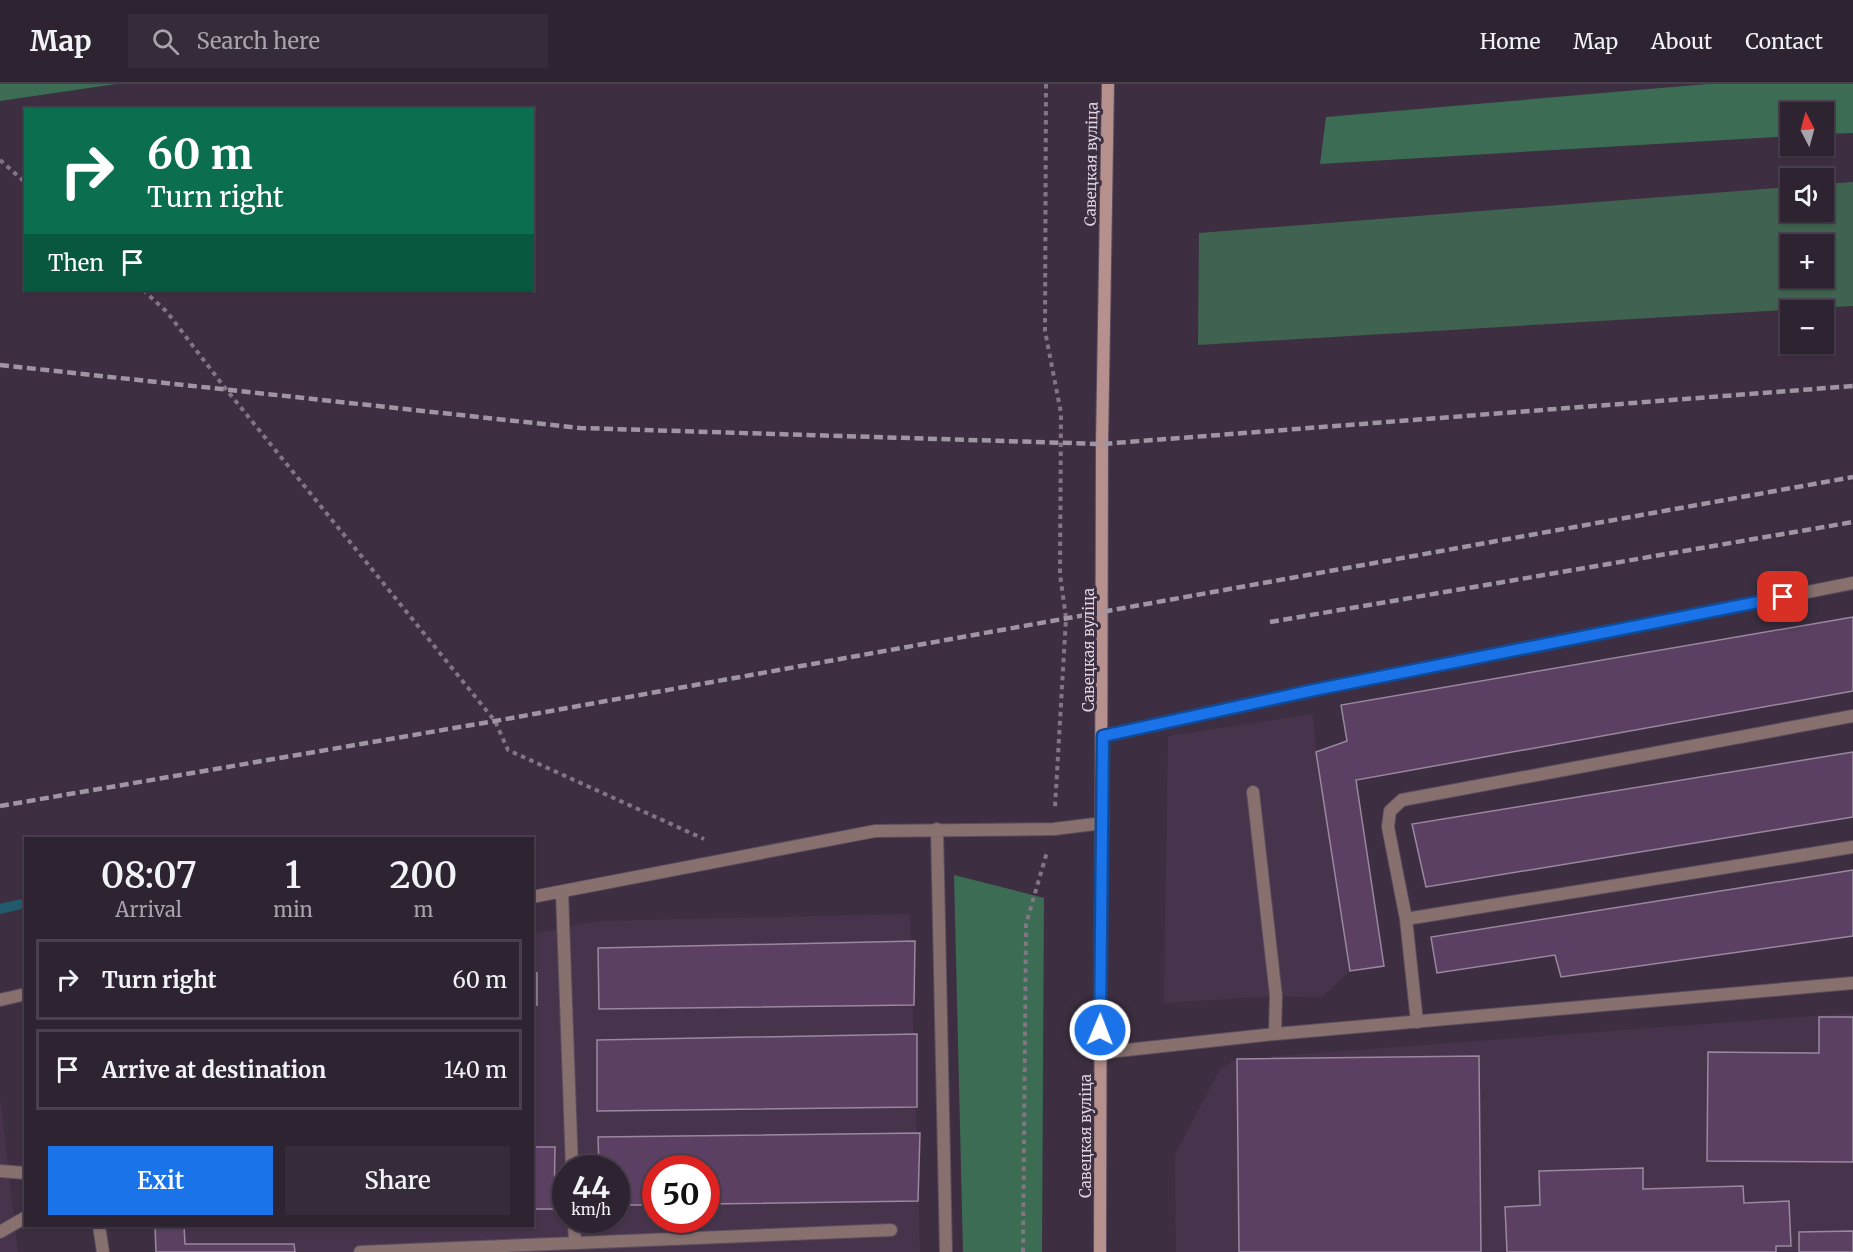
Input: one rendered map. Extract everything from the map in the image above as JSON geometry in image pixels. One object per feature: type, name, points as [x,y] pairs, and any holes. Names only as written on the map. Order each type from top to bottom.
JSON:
[{"type":"main road","name":"Савецкая вуліца","points":[[1100,1252],[1099,1053],[1103,823],[1102,444],[1108,84]]},
{"type":"street","points":[[1103,736],[1314,690],[1853,583]]},
{"type":"street","points":[[1417,1022],[1406,919],[1388,827],[1390,811],[1402,800],[1853,717]]},
{"type":"street","points":[[1253,792],[1276,996],[1275,1034]]},
{"type":"street","points":[[534,897],[875,831],[1054,829],[1103,823]]},
{"type":"street","points":[[937,829],[946,1252]]},
{"type":"street","points":[[1406,919],[1853,847]]},
{"type":"street","points":[[562,892],[572,1155]]},
{"type":"street","points":[[1099,1053],[1275,1034],[1853,983]]},
{"type":"street","points":[[0,1000],[24,994]]},
{"type":"street","points":[[0,1171],[24,1173]]},
{"type":"street","points":[[0,1232],[24,1218]]},
{"type":"street","points":[[99,1227],[103,1252]]},
{"type":"street","points":[[360,1252],[891,1230]]},
{"type":"street","points":[[575,1233],[575,1243]]},
{"type":"path","points":[[1023,1252],[1026,924],[1054,829],[1066,618],[1060,574],[1061,413],[1045,331],[1046,84]]},
{"type":"path","points":[[0,160],[24,181]]},
{"type":"path","points":[[143,291],[167,312],[225,388],[495,721],[508,750],[743,857]]},
{"type":"shaded area","points":[[1313,714],[1316,752],[1350,971],[1322,997],[1276,996],[1164,1003],[1168,736]]},
{"type":"shaded area","points":[[910,914],[920,1252],[156,1252],[155,1227],[534,1227],[534,973],[537,973],[534,962],[534,934],[598,921]]},
{"type":"shaded area","points":[[1853,1013],[1853,1252],[1176,1252],[1175,1155],[1220,1069],[1237,1059]]},
{"type":"shaded area","points":[[0,1096],[18,1252],[0,1252]]},
{"type":"green space","points":[[0,84],[116,84],[0,101]]},
{"type":"green space","points":[[1707,84],[1853,84],[1853,133],[1834,134],[1834,102],[1780,102],[1780,137],[1320,164],[1326,117]]},
{"type":"green space","points":[[1853,182],[1853,306],[1834,307],[1834,300],[1780,300],[1780,310],[1198,345],[1199,233],[1780,188],[1780,222],[1834,222],[1834,183]]},
{"type":"green space","points":[[954,875],[1044,898],[1042,1252],[963,1252]]},
{"type":"building","points":[[1853,617],[1853,691],[1356,780],[1384,966],[1350,971],[1316,752],[1347,741],[1341,705]]},
{"type":"building","points":[[1853,752],[1853,817],[1426,887],[1412,824]]},
{"type":"building","points":[[1853,870],[1853,936],[1561,977],[1555,955],[1437,973],[1431,937]]},
{"type":"building","points":[[915,941],[914,1005],[599,1009],[598,948]]},
{"type":"building","points":[[534,973],[537,973],[537,1005],[534,1005]]},
{"type":"building","points":[[1819,1017],[1853,1017],[1853,1162],[1707,1161],[1708,1052],[1819,1053]]},
{"type":"building","points":[[917,1034],[917,1107],[597,1111],[597,1040]]},
{"type":"building","points":[[1479,1056],[1481,1252],[1239,1252],[1237,1059]]},
{"type":"building","points":[[920,1133],[918,1201],[720,1204],[720,1155],[642,1155],[642,1205],[630,1205],[630,1155],[599,1155],[598,1137]]},
{"type":"building","points":[[534,1147],[555,1147],[555,1155],[552,1155],[552,1209],[534,1209]]},
{"type":"building","points":[[1643,1168],[1643,1189],[1743,1186],[1744,1203],[1789,1201],[1791,1246],[1776,1246],[1776,1252],[1507,1252],[1505,1207],[1540,1205],[1539,1171]]},
{"type":"building","points":[[155,1227],[184,1227],[185,1244],[294,1244],[295,1252],[156,1252]]},
{"type":"building","points":[[1853,1231],[1853,1252],[1799,1252],[1799,1232]]},
{"type":"waterway","points":[[0,909],[24,903]]},
{"type":"railway","points":[[0,365],[580,428],[1102,444],[1853,386]]},
{"type":"railway","points":[[0,806],[495,721],[1853,477]]},
{"type":"railway","points":[[1270,622],[1853,522]]},
{"type":"route","points":[[1100,1030],[1103,736],[1314,690],[1783,597]]}]
